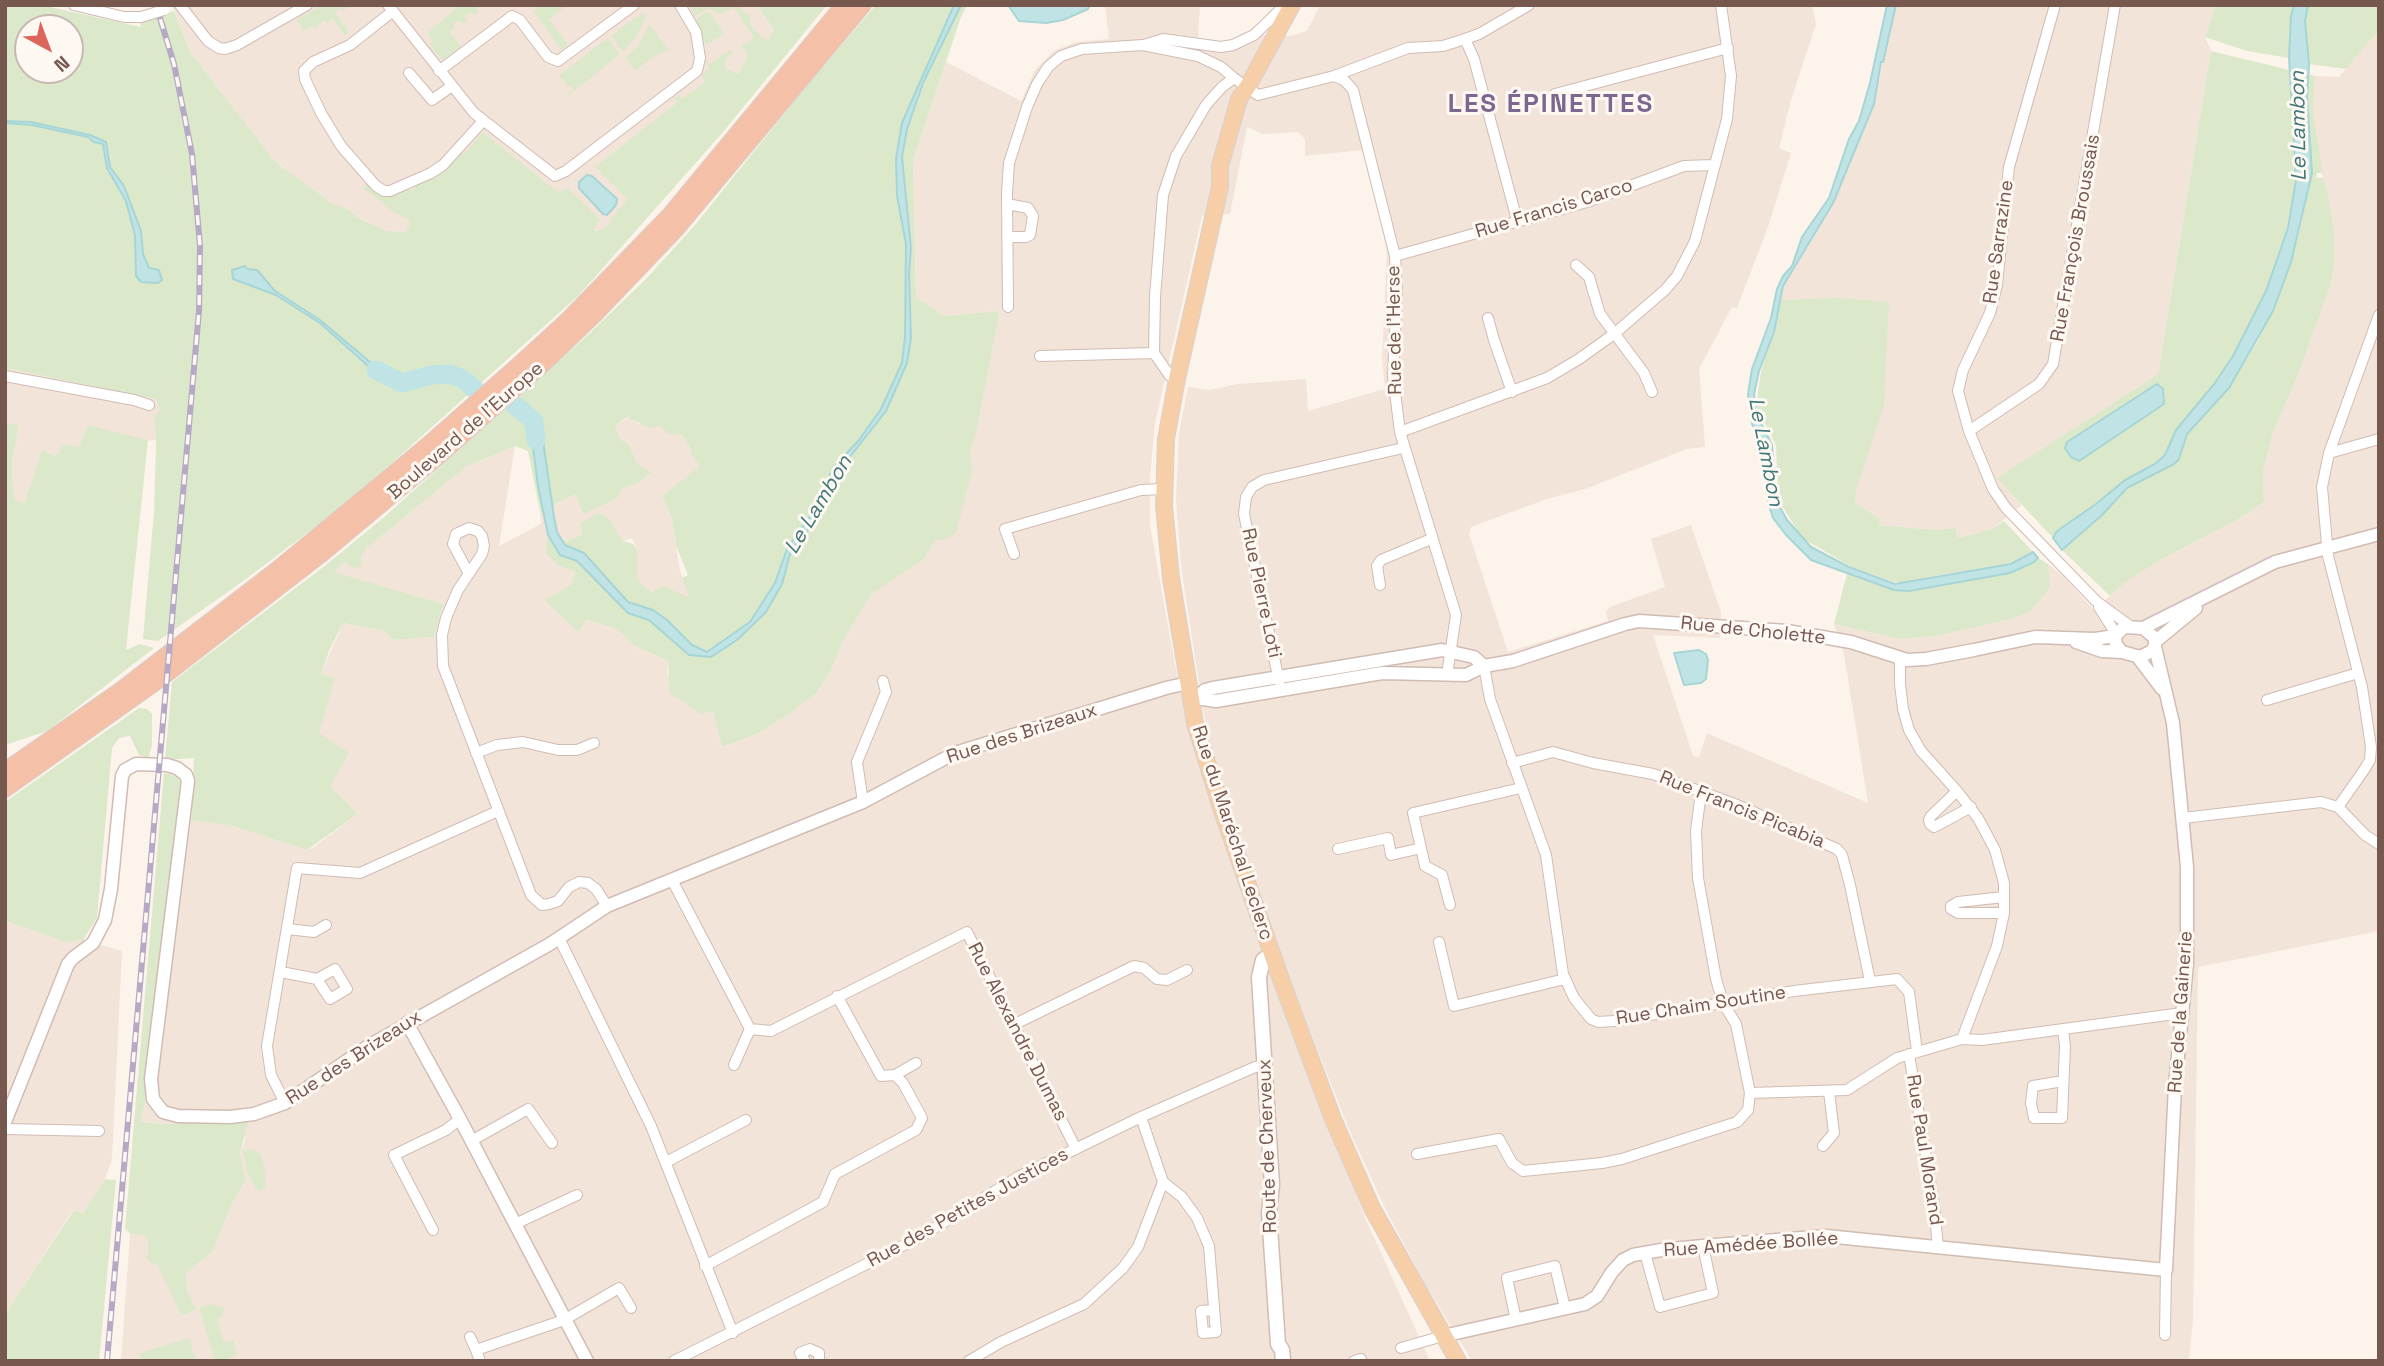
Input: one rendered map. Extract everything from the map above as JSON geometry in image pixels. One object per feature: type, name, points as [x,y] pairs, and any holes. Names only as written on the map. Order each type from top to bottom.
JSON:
[{"type":"highway","name":"Boulevard de l'Europe","points":[[5,771],[120,691],[277,570],[417,454],[576,313],[670,215],[844,5]]},
{"type":"highway","name":"Boulevard de l'Europe","points":[[5,789],[160,678],[320,555],[546,361],[677,228],[863,5]]},
{"type":"main road","name":"Rue du Maréchal Leclerc","points":[[1292,5],[1241,82],[1239,99],[1220,166],[1220,187],[1166,439],[1163,489],[1171,578],[1192,692],[1195,723],[1222,811],[1283,985],[1355,1171],[1395,1251],[1458,1361]]},
{"type":"main road","name":"Route de Cherveux","points":[[1272,954],[1263,960],[1259,977],[1272,1185],[1269,1213],[1278,1344],[1282,1350],[1283,1361]]},
{"type":"main road","points":[[1262,1004],[1274,988],[1283,985]]},
{"type":"main road","name":"Route de Cherveux","points":[[1274,1361],[1274,1351],[1278,1344]]},
{"type":"street","points":[[74,5],[124,17],[141,17],[179,5],[208,41],[225,49],[237,45],[302,7]]},
{"type":"street","points":[[439,71],[512,16],[520,20],[548,57],[558,61],[634,5]]},
{"type":"street","points":[[483,121],[443,165],[431,173],[390,191],[384,191],[376,186],[328,127],[305,79],[304,71],[313,62],[350,45],[390,8],[470,109],[555,176],[566,171],[697,71],[700,58],[696,32],[680,5]]},
{"type":"street","points":[[1008,307],[1007,204],[1012,150],[1027,107],[1048,67],[1061,57],[1082,49],[1143,45],[1163,39],[1221,47],[1233,45],[1254,35],[1285,5]]},
{"type":"street","points":[[1143,45],[1198,56],[1221,67],[1258,95],[1334,76],[1408,48],[1443,46],[1465,39],[1479,34],[1529,5]]},
{"type":"street","points":[[1400,432],[1546,378],[1614,334],[1665,290],[1677,276],[1695,241],[1727,119],[1730,94],[1728,48],[1720,5]]},
{"type":"street","name":"Rue Sarrazine","points":[[2055,5],[2009,167],[1997,285],[1990,313],[1963,370],[1958,391],[1969,431],[1993,489],[2006,508],[2095,601],[2115,635]]},
{"type":"street","name":"Rue François Broussais","points":[[1969,431],[2039,384],[2053,364],[2115,5]]},
{"type":"street","points":[[1465,39],[1474,59],[1517,220]]},
{"type":"street","points":[[1555,94],[1728,48]]},
{"type":"street","points":[[409,72],[432,100],[452,86]]},
{"type":"street","name":"Rue de l'Herse","points":[[1334,76],[1344,79],[1353,90],[1395,256],[1393,376],[1403,448],[1456,615],[1447,674]]},
{"type":"street","points":[[1177,379],[1170,376],[1154,353],[1163,195],[1176,156],[1206,105],[1241,82]]},
{"type":"street","name":"Rue Francis Carco","points":[[1395,256],[1587,202],[1685,166],[1713,165]]},
{"type":"street","points":[[1007,204],[1028,208],[1033,216],[1030,235],[1007,237]]},
{"type":"street","points":[[1576,265],[1589,277],[1600,314],[1644,373],[1652,392]]},
{"type":"street","points":[[2338,807],[2364,770],[2371,754],[2358,673],[2326,547],[2321,500],[2324,467],[2376,333],[2379,315]]},
{"type":"street","points":[[1488,318],[1512,392]]},
{"type":"street","points":[[1040,356],[1154,353]]},
{"type":"street","points":[[5,376],[149,405]]},
{"type":"street","points":[[2329,453],[2379,439]]},
{"type":"street","name":"Rue Pierre Loti","points":[[1279,683],[1244,514],[1246,497],[1252,487],[1264,480],[1403,448]]},
{"type":"street","points":[[1014,554],[1004,529],[1141,491],[1163,489]]},
{"type":"street","points":[[2213,593],[2155,644],[2148,655],[2137,656],[2122,652],[2116,645],[2115,635],[2213,593],[2276,562],[2379,534]]},
{"type":"street","points":[[1380,586],[1377,566],[1381,560],[1431,539]]},
{"type":"street","points":[[468,572],[446,618],[441,650],[443,666],[531,895],[542,905],[558,901],[569,887],[579,882],[587,883],[596,889],[607,906]]},
{"type":"street","name":"Rue Sarrazine","points":[[2095,601],[2136,627]]},
{"type":"street","name":"Rue de Cholette","points":[[1192,692],[1382,673],[1466,675],[1484,666],[1514,661],[1639,621],[1797,632],[1850,642],[1900,659],[1926,659],[2035,637],[2095,639],[2115,635]]},
{"type":"street","points":[[2136,627],[2150,631],[2155,644]]},
{"type":"street","name":"Rue de Cholette","points":[[2065,638],[2102,651],[2122,652]]},
{"type":"street","name":"Rue de la Gainerie","points":[[2155,644],[2173,723],[2187,867],[2187,964],[2175,1086],[2165,1335]]},
{"type":"street","name":"Rue de Cholette","points":[[1279,683],[1433,650],[1474,657],[1484,666]]},
{"type":"street","name":"Rue de la Gainerie","points":[[2137,656],[2164,691]]},
{"type":"street","points":[[1900,659],[1903,709],[1909,730],[1922,751],[1971,807],[1995,850],[2002,875],[2004,913],[1997,946],[1962,1039]]},
{"type":"street","name":"Rue Chaim Soutine","points":[[1484,666],[1490,699],[1546,855],[1557,943],[1565,979],[1583,1012],[1598,1022],[1897,979],[1907,987],[1913,1052]]},
{"type":"street","points":[[2267,700],[2358,673]]},
{"type":"street","points":[[863,802],[857,762],[886,692],[883,681]]},
{"type":"street","name":"Rue des Brizeaux","points":[[7,1114],[68,964],[93,943],[106,920],[122,776],[125,770],[136,764],[167,765],[182,771],[188,781],[152,1079],[153,1099],[163,1112],[230,1117],[254,1114],[285,1103],[407,1023],[559,938],[607,906],[863,802],[955,753],[1166,688],[1192,692]]},
{"type":"street","points":[[476,753],[497,745],[523,742],[558,750],[577,750],[594,743]]},
{"type":"street","name":"Rue Francis Picabia","points":[[1512,763],[1553,752],[1593,763],[1653,774],[1774,820],[1840,851],[1870,981]]},
{"type":"street","points":[[1450,905],[1442,875],[1425,866],[1413,813],[1521,788]]},
{"type":"street","points":[[1958,791],[1931,816],[1930,824],[1934,827],[1971,807]]},
{"type":"street","points":[[1417,1154],[1499,1139],[1512,1163],[1523,1171],[1602,1163],[1737,1122],[1748,1110],[1751,1093],[1736,1024],[1723,1003],[1716,979],[1698,878],[1696,831],[1701,792]]},
{"type":"street","points":[[2183,818],[2312,803],[2331,804],[2338,807],[2365,835],[2379,845]]},
{"type":"street","points":[[285,1103],[271,1075],[267,1046],[297,868],[360,873],[498,811]]},
{"type":"street","points":[[1338,849],[1388,838],[1391,855],[1421,848]]},
{"type":"street","points":[[672,880],[750,1029],[734,1065]]},
{"type":"street","points":[[2004,897],[1958,902],[1951,906],[1951,909],[1958,913],[2004,913]]},
{"type":"street","points":[[288,929],[314,932],[326,925]]},
{"type":"street","name":"Rue Alexandre Dumas","points":[[750,1029],[771,1031],[967,932],[1076,1149]]},
{"type":"street","points":[[559,938],[651,1126],[733,1333]]},
{"type":"street","points":[[1438,942],[1454,1006],[1565,979]]},
{"type":"street","points":[[1015,1024],[1135,966],[1144,968],[1157,979],[1167,980],[1187,970]]},
{"type":"street","points":[[281,972],[317,979]]},
{"type":"street","points":[[837,996],[881,1076],[895,1075],[916,1063]]},
{"type":"street","points":[[1751,1093],[1829,1092],[1855,1087],[1884,1066],[1913,1052],[1962,1039],[1982,1041],[2182,1013]]},
{"type":"street","points":[[407,1023],[587,1361]]},
{"type":"street","points":[[2063,1029],[2065,1046],[2062,1118],[2034,1118],[2031,1103],[2033,1086],[2063,1082]]},
{"type":"street","name":"Rue Paul Morand","points":[[1913,1052],[1938,1248]]},
{"type":"street","name":"Rue des Petites Justices","points":[[674,1361],[918,1238],[1018,1177],[1141,1117],[1255,1067],[1266,1066]]},
{"type":"street","points":[[705,1266],[823,1202],[835,1174],[916,1130],[922,1118],[903,1083],[895,1075]]},
{"type":"street","points":[[1823,1146],[1835,1133],[1829,1092]]},
{"type":"street","points":[[471,1141],[528,1109],[552,1143]]},
{"type":"street","points":[[1141,1117],[1163,1182],[1182,1197],[1197,1218],[1209,1246],[1214,1310]]},
{"type":"street","points":[[433,1230],[394,1155],[446,1130],[460,1119]]},
{"type":"street","points":[[666,1162],[746,1120]]},
{"type":"street","points":[[5,1129],[99,1131]]},
{"type":"street","points":[[969,1361],[1000,1342],[1084,1304],[1106,1285],[1138,1247],[1163,1182]]},
{"type":"street","points":[[515,1224],[577,1195]]},
{"type":"street","name":"Rue Amédée Bollée","points":[[1443,1336],[1586,1304],[1623,1260],[1646,1253],[1703,1246],[1826,1236],[2166,1270]]},
{"type":"street","points":[[1646,1253],[1660,1307],[1713,1293],[1703,1246]]},
{"type":"street","points":[[1516,1320],[1507,1278],[1555,1266],[1565,1308]]},
{"type":"street","points":[[476,1350],[564,1320],[619,1288],[631,1308]]},
{"type":"street","points":[[1401,1348],[1443,1336]]},
{"type":"street","points":[[470,1337],[480,1361]]},
{"type":"street","points":[[804,1361],[800,1353],[810,1349],[819,1353],[819,1361]]},
{"type":"shaded area","points":[[172,5],[757,5],[774,30],[768,40],[749,53],[740,74],[618,218],[601,230],[589,231],[543,180],[483,133],[407,232],[387,231],[358,218],[348,209],[330,202],[295,178],[270,155],[191,53]]},
{"type":"shaded area","points":[[1105,5],[1200,5],[1198,38],[1221,41],[1246,35],[1291,36],[1307,31],[1320,5],[1812,5],[1816,24],[1791,100],[1779,148],[1791,153],[1768,227],[1737,308],[1732,307],[1699,369],[1705,447],[1687,449],[1585,489],[1547,499],[1471,527],[1469,534],[1508,652],[1608,621],[1606,611],[1610,607],[1665,587],[1651,539],[1691,525],[1721,612],[1720,638],[1653,635],[1693,756],[1699,757],[1707,733],[1868,803],[1844,654],[1834,624],[1899,639],[1936,636],[2012,619],[2031,611],[2049,587],[2048,564],[2064,577],[2094,610],[2126,582],[2162,559],[2235,521],[2264,502],[2263,471],[2273,433],[2300,370],[2331,284],[2335,261],[2334,232],[2317,150],[2313,112],[2315,76],[2339,77],[2379,30],[2379,931],[2198,967],[2193,1320],[2189,1361],[1472,1361],[1424,1282],[1387,1212],[1350,1132],[1289,978],[1254,880],[1221,782],[1203,711],[1181,565],[1176,500],[1179,433],[1188,387],[1210,390],[1238,384],[1306,379],[1308,411],[1385,389],[1382,359],[1387,251],[1362,150],[1305,156],[1305,139],[1298,132],[1263,134],[1247,127],[1230,214],[1202,216],[1155,423],[1150,476],[1150,525],[1175,665],[1192,741],[1219,829],[1257,937],[1366,1220],[1430,1361],[121,1361],[130,1234],[146,1235],[183,1316],[196,1309],[187,1291],[186,1273],[212,1252],[233,1202],[246,1180],[240,1154],[246,1137],[140,1122],[145,1103],[160,950],[180,817],[229,825],[307,850],[314,847],[358,814],[330,786],[318,734],[335,678],[321,674],[343,623],[384,631],[393,640],[434,637],[442,604],[333,572],[346,561],[361,556],[367,548],[467,466],[515,446],[499,546],[541,524],[540,512],[575,494],[583,513],[623,487],[638,483],[650,474],[637,463],[629,444],[621,440],[615,426],[629,417],[638,424],[659,425],[681,434],[690,447],[692,456],[701,466],[662,496],[672,519],[680,571],[690,598],[663,586],[652,592],[643,585],[637,577],[637,550],[632,538],[623,541],[609,518],[581,523],[582,535],[565,541],[558,565],[575,571],[571,585],[577,631],[586,620],[617,629],[635,646],[668,661],[667,674],[713,711],[722,747],[757,734],[792,712],[816,693],[831,671],[843,641],[871,595],[925,558],[972,471],[969,451],[976,432],[1000,311],[944,316],[916,297],[913,161],[946,62],[1021,101],[1035,70],[1054,51],[1075,42],[1109,39]]},
{"type":"shaded area","points":[[1895,5],[2216,5],[2205,37],[2211,51],[2158,374],[1998,478],[2022,505],[1992,529],[1958,538],[1955,528],[1937,530],[1879,525],[1879,518],[1855,503],[1857,487],[1781,302],[1783,286],[1833,203],[1874,104]]},
{"type":"shaded area","points":[[5,368],[155,399],[160,410],[154,417],[156,440],[79,447],[60,451],[55,456],[42,451],[24,503],[14,500],[12,462],[19,426],[5,423]]},
{"type":"shaded area","points":[[5,921],[66,942],[83,940],[122,951],[112,1159],[105,1179],[83,1213],[73,1210],[5,1314]]},
{"type":"green space","points":[[5,5],[41,5],[82,14],[14,14],[14,84],[84,84],[84,14],[141,27],[140,22],[174,11],[191,53],[282,167],[330,202],[348,209],[358,218],[387,231],[406,232],[410,224],[408,219],[395,213],[363,188],[368,184],[376,191],[411,190],[415,188],[414,185],[464,154],[483,132],[559,193],[567,188],[600,219],[593,231],[601,230],[613,221],[608,222],[628,199],[595,167],[677,103],[674,98],[679,95],[682,99],[705,82],[701,75],[709,71],[705,58],[709,64],[730,50],[733,51],[725,61],[726,69],[739,74],[748,54],[741,47],[754,38],[734,7],[720,15],[709,8],[694,16],[691,5],[738,5],[750,15],[751,26],[768,40],[774,30],[757,5],[827,5],[723,132],[579,295],[328,517],[158,641],[143,639],[154,512],[154,416],[160,410],[155,399],[5,368]]},
{"type":"green space","points":[[323,5],[350,5],[343,11],[341,8],[335,12],[349,33],[345,36],[333,19],[327,23],[324,20],[314,29],[311,26],[304,31],[296,20]]},
{"type":"green space","points":[[460,5],[480,5],[474,15],[470,12],[465,16],[467,21],[463,24],[459,20],[453,24],[456,27],[450,32],[461,46],[443,60],[429,44],[433,41],[427,33]]},
{"type":"green space","points":[[541,5],[567,5],[549,19],[568,45],[561,50],[534,11]]},
{"type":"green space","points":[[876,5],[967,5],[913,161],[916,297],[944,316],[1000,311],[970,451],[972,471],[956,533],[945,540],[935,540],[925,558],[871,595],[843,641],[831,671],[816,693],[757,734],[722,747],[713,711],[701,714],[669,692],[668,661],[635,646],[617,629],[586,620],[578,632],[545,600],[571,585],[575,572],[558,565],[547,554],[548,537],[556,534],[565,541],[582,535],[581,523],[597,513],[609,518],[623,541],[633,544],[637,550],[637,577],[643,585],[652,592],[663,586],[689,597],[682,578],[688,575],[676,545],[672,519],[662,496],[700,466],[692,456],[690,447],[681,434],[670,435],[660,426],[649,428],[627,417],[615,426],[621,440],[629,444],[637,463],[651,473],[638,483],[623,488],[616,499],[583,514],[575,494],[540,512],[528,451],[515,446],[467,466],[367,548],[361,556],[361,565],[357,568],[351,567],[345,562],[334,572],[443,604],[434,637],[393,640],[384,631],[343,623],[329,651],[321,674],[335,678],[319,733],[349,753],[330,786],[358,814],[307,850],[229,825],[191,820],[194,758],[165,760],[172,682],[326,565],[383,518],[589,334],[646,279],[695,225],[804,89]]},
{"type":"green space","points":[[2216,5],[2294,5],[2289,58],[2247,51],[2205,37]]},
{"type":"green space","points":[[2308,5],[2379,5],[2379,30],[2346,69],[2309,64],[2305,21]]},
{"type":"green space","points":[[643,12],[646,17],[636,37],[623,52],[611,36]]},
{"type":"green space","points":[[706,12],[711,14],[724,34],[707,44],[702,40],[701,30],[695,20]]},
{"type":"green space","points":[[649,24],[669,50],[654,56],[635,71],[625,57],[638,46]]},
{"type":"green space","points":[[608,38],[620,54],[566,95],[573,89],[559,75]]},
{"type":"green space","points":[[2211,51],[2289,70],[2296,180],[2288,228],[2275,271],[2233,356],[2215,383],[2176,430],[2165,455],[2155,464],[2125,480],[2057,531],[2053,538],[1997,478],[2158,374]]},
{"type":"green space","points":[[2308,74],[2315,76],[2313,112],[2323,173],[2317,173],[2316,178],[2323,178],[2327,189],[2334,232],[2335,261],[2331,284],[2300,370],[2273,433],[2263,471],[2264,502],[2235,521],[2162,559],[2126,582],[2110,596],[2062,550],[2127,488],[2179,459],[2187,434],[2229,388],[2259,339],[2299,234],[2312,173]]},
{"type":"green space","points":[[1838,298],[1889,302],[1884,405],[1857,487],[1855,503],[1879,518],[1879,525],[1937,530],[1955,528],[1958,538],[1992,529],[2004,521],[2033,552],[2011,564],[1908,582],[1894,582],[1852,567],[1802,538],[1778,499],[1776,445],[1756,407],[1761,372],[1779,300]]},
{"type":"green space","points":[[5,423],[19,425],[12,462],[14,500],[24,503],[42,450],[55,456],[60,451],[61,444],[79,447],[88,425],[148,440],[126,650],[140,644],[154,648],[47,731],[5,745]]},
{"type":"green space","points":[[2038,558],[2048,564],[2050,587],[2031,611],[2012,619],[1936,636],[1899,639],[1834,624],[1847,574],[1894,590],[1909,591],[2010,573]]},
{"type":"green space","points":[[139,708],[147,709],[152,714],[152,746],[148,758],[139,755],[130,736],[119,738],[112,748],[97,918],[83,940],[66,942],[5,921],[5,802]]},
{"type":"green space","points":[[164,773],[177,776],[184,787],[160,950],[145,1103],[140,1122],[248,1122],[240,1154],[246,1180],[233,1202],[212,1252],[186,1273],[187,1291],[196,1309],[182,1316],[158,1266],[146,1259],[149,1246],[146,1236],[130,1234],[125,1228]]},
{"type":"green space","points":[[250,1149],[259,1152],[263,1162],[266,1183],[264,1189],[258,1191],[248,1174],[244,1156],[244,1151]]},
{"type":"green space","points":[[105,1179],[116,1180],[99,1361],[5,1361],[5,1314],[74,1210],[83,1213]]},
{"type":"green space","points":[[211,1304],[225,1308],[222,1317],[217,1319],[224,1342],[233,1340],[237,1355],[229,1358],[229,1361],[215,1361],[199,1308]]},
{"type":"green space","points":[[189,1338],[196,1361],[142,1361],[140,1353]]},
{"type":"water","points":[[954,5],[961,5],[923,83],[907,129],[902,157],[911,248],[911,338],[907,363],[886,411],[834,477],[820,511],[805,535],[791,550],[782,584],[766,612],[737,640],[711,657],[689,655],[649,620],[628,613],[577,561],[560,555],[548,535],[529,417],[535,413],[542,434],[557,532],[565,545],[584,553],[628,602],[653,610],[692,645],[707,652],[750,622],[775,583],[787,549],[813,512],[833,468],[859,440],[881,409],[902,363],[905,337],[906,244],[897,196],[896,159],[902,123]]},
{"type":"water","points":[[1008,5],[1090,5],[1088,9],[1063,20],[1046,23],[1019,21]]},
{"type":"water","points":[[1887,5],[1896,5],[1881,62],[1874,104],[1833,203],[1783,286],[1774,332],[1759,371],[1754,394],[1756,413],[1772,445],[1776,500],[1787,520],[1811,547],[1849,567],[1895,584],[2011,564],[2033,552],[2038,558],[2010,573],[1909,591],[1894,590],[1811,560],[1786,535],[1773,518],[1767,499],[1763,446],[1752,424],[1748,394],[1752,369],[1771,318],[1777,289],[1792,266],[1802,237],[1829,198],[1849,139],[1859,121]]},
{"type":"water","points":[[2294,5],[2308,5],[2305,21],[2312,173],[2291,262],[2273,311],[2229,388],[2187,434],[2179,459],[2127,488],[2102,515],[2062,550],[2053,538],[2057,531],[2125,480],[2155,464],[2165,455],[2176,430],[2215,383],[2233,356],[2266,291],[2288,228],[2296,180],[2289,58]]},
{"type":"water","points":[[5,121],[31,122],[90,135],[106,142],[110,167],[124,186],[141,231],[143,254],[149,268],[159,270],[162,280],[158,283],[141,282],[136,276],[135,235],[126,201],[107,168],[103,144],[88,137]]},
{"type":"water","points":[[587,175],[592,176],[617,199],[616,205],[607,215],[579,188],[579,182]]},
{"type":"water","points":[[245,266],[247,269],[257,270],[275,291],[320,320],[389,378],[406,381],[433,373],[450,373],[447,376],[433,375],[407,384],[390,381],[376,373],[320,323],[276,295],[233,279],[232,270]]},
{"type":"water","points":[[2157,384],[2163,389],[2164,404],[2079,461],[2071,457],[2065,448],[2067,442]]},
{"type":"water","points":[[1699,650],[1706,654],[1708,660],[1706,679],[1701,683],[1684,685],[1674,653]]},
{"type":"waterway","name":"Le Lambon","points":[[376,370],[402,383],[432,375],[449,374],[463,379],[478,392]]},
{"type":"waterway","name":"Le Lambon","points":[[511,402],[534,421],[536,440]]},
{"type":"railway","points":[[107,1361],[199,311],[200,246],[192,154],[174,64],[156,5]]},
{"type":"district","name":"LES ÉPINETTES","points":[[1551,105]]}]
